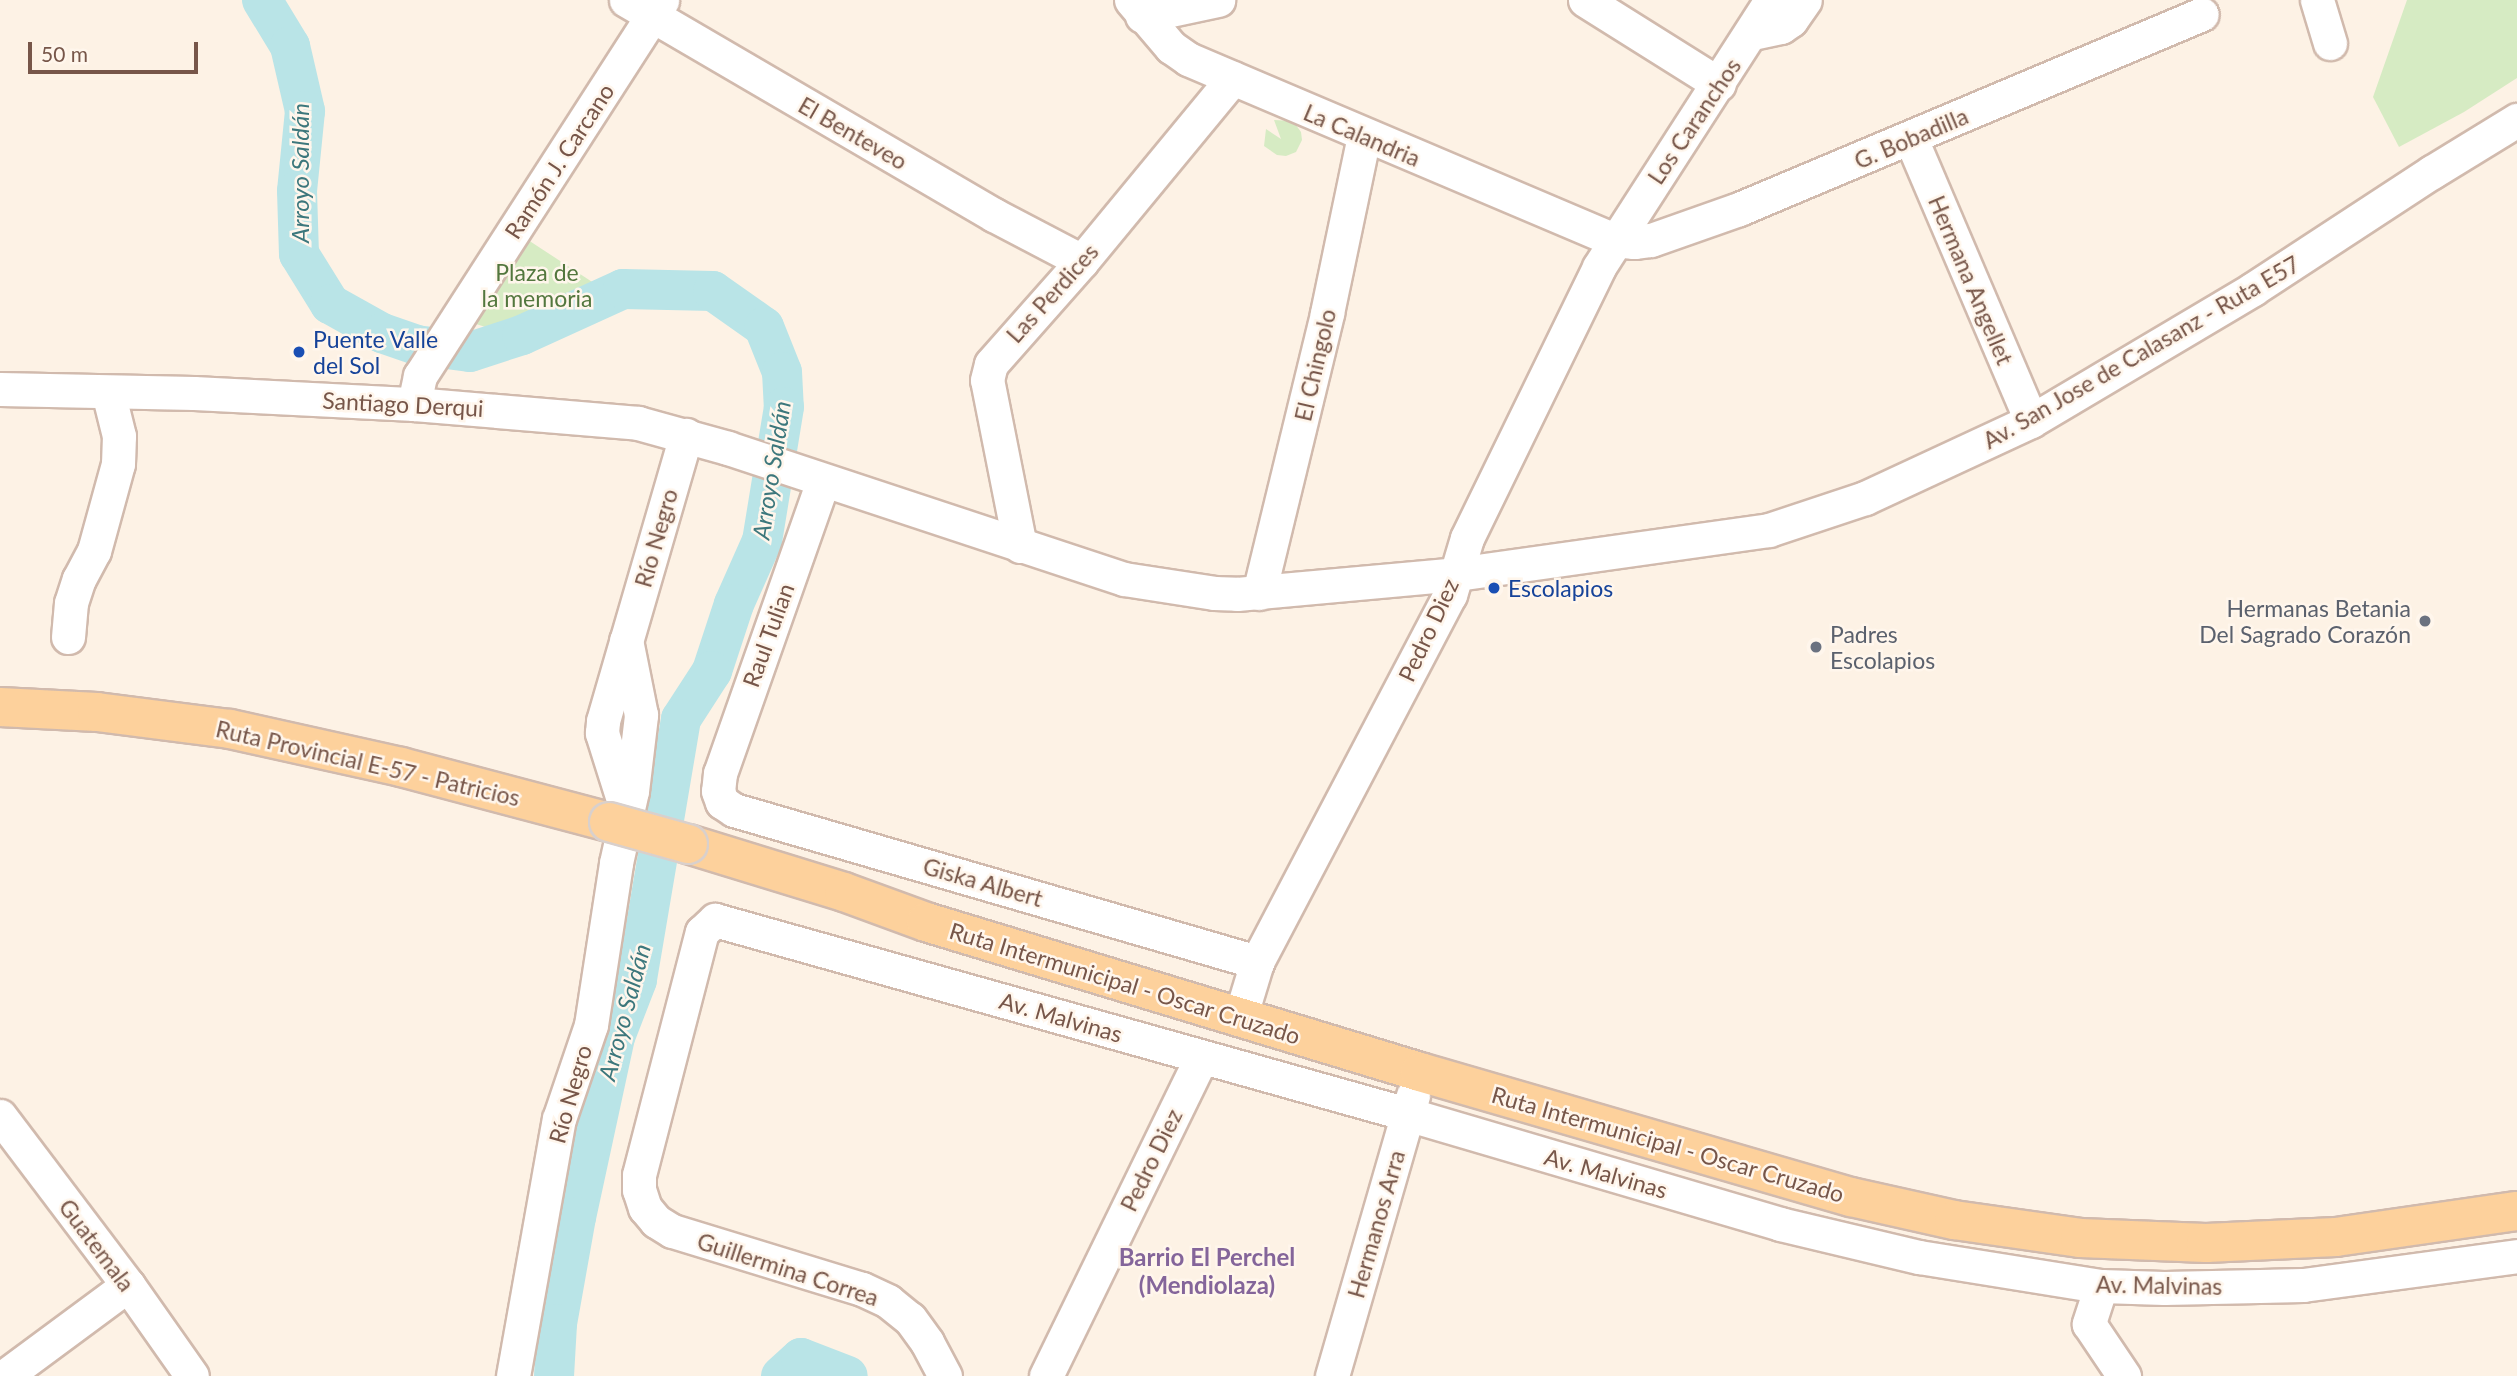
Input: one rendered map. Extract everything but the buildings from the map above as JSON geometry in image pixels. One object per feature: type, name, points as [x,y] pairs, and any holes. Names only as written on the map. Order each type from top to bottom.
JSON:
[{"type":"main road","name":"Ruta Provincial E-57 - Patricios","points":[[0,707],[97,712],[230,729],[618,817],[688,844]]},
{"type":"main road","name":"Ruta Intermunicipal - Oscar Cruzado","points":[[688,844],[844,891],[926,922],[1830,1177],[1926,1200],[2011,1215],[2152,1229],[2274,1229],[2385,1220],[2517,1195]]},
{"type":"main road","name":"Ruta Intermunicipal - Oscar Cruzado","points":[[1242,1011],[1420,1072],[1851,1196],[2026,1231],[2146,1242],[2264,1242],[2378,1233],[2517,1211]]},
{"type":"street","points":[[1136,8],[1218,0]]},
{"type":"street","points":[[1585,0],[1719,83]]},
{"type":"street","name":"Los Caranchos","points":[[1614,240],[1752,33],[1771,0]]},
{"type":"street","points":[[1752,33],[1781,27],[1791,20],[1805,0]]},
{"type":"street","points":[[2317,0],[2330,43]]},
{"type":"street","name":"El Benteveo","points":[[647,5],[993,215],[1082,261]]},
{"type":"street","name":"Ramón J. Carcano","points":[[417,390],[647,5]]},
{"type":"street","name":"La Calandria","points":[[1136,8],[1180,55],[1364,136],[1614,240]]},
{"type":"street","name":"G. Bobadilla","points":[[1614,240],[1651,240],[1739,209],[1911,139],[2202,14]]},
{"type":"street","name":"Las Perdices","points":[[1020,546],[987,380],[990,364],[1082,261],[1233,79]]},
{"type":"street","name":"Av. San Jose de Calasanz - Ruta E57","points":[[811,476],[1020,546],[1148,584],[1214,593],[1259,593],[1456,574],[1769,530],[1865,498],[2031,421],[2253,289],[2517,120]]},
{"type":"street","name":"El Chingolo","points":[[1259,593],[1327,313],[1364,136]]},
{"type":"street","name":"Hermana Angellet","points":[[1911,139],[2031,421]]},
{"type":"street","name":"Pedro Diez","points":[[1242,1011],[1257,962],[1450,595],[1467,538],[1614,240]]},
{"type":"street","name":"Santiago Derqui","points":[[0,389],[108,392],[417,390],[610,418],[686,435],[811,476]]},
{"type":"street","points":[[68,637],[71,603],[79,579],[94,551],[118,464],[118,436],[108,392]]},
{"type":"street","name":"Río Negro","points":[[513,1376],[559,1119],[591,1025],[616,863],[618,817],[602,733],[607,700],[686,435]]},
{"type":"street","name":"Raul Tulian","points":[[718,791],[719,773],[811,476]]},
{"type":"street","name":"Giska Albert","points":[[718,791],[722,802],[734,810],[1257,962]]},
{"type":"street","name":"Av. Malvinas","points":[[645,1208],[639,1190],[639,1175],[702,932],[715,919],[1407,1114],[1841,1241],[2012,1274],[2101,1286],[2303,1285],[2517,1256]]},
{"type":"street","name":"Pedro Diez","points":[[1046,1376],[1201,1058]]},
{"type":"street","name":"Hermanos Arra","points":[[1332,1376],[1420,1072]]},
{"type":"street","name":"Guatemala","points":[[0,1116],[128,1285],[192,1376]]},
{"type":"street","name":"Guillermina Correa","points":[[645,1208],[656,1222],[672,1231],[862,1289],[888,1301],[910,1319],[927,1342],[945,1376]]},
{"type":"street","points":[[5,1376],[128,1285]]},
{"type":"street","points":[[2101,1286],[2089,1324],[2124,1376]]},
{"type":"green space","points":[[2407,0],[2517,0],[2517,78],[2464,112],[2399,147],[2373,97]]},
{"type":"green space","points":[[1274,120],[1293,121],[1301,132],[1302,140],[1296,152],[1286,156],[1277,155],[1264,146],[1266,129],[1281,139]]},
{"type":"green space","name":"Plaza de la memoria","points":[[525,238],[606,291],[510,335],[473,323]]},
{"type":"waterway","name":"Arroyo Saldán","points":[[262,0],[290,46],[305,111],[297,191],[299,254],[330,304],[382,333],[416,345],[470,352],[522,335],[623,289],[713,291],[764,327],[782,372],[784,407],[762,541],[734,604],[712,671],[681,719],[637,980],[615,1037],[576,1217],[557,1324],[554,1376]]},
{"type":"waterway","name":"Arroyo Saldán","points":[[781,1376],[801,1358],[848,1376]]},
{"type":"place","name":"Puente Valle del Sol","points":[[299,352]]},
{"type":"place","name":"Escolapios","points":[[1494,588]]},
{"type":"place","name":"Hermanas Betania Del Sagrado Corazón","points":[[2425,621]]},
{"type":"place","name":"Padres Escolapios","points":[[1816,647]]},
{"type":"district","name":"Barrio El Perchel (Mendiolaza)","points":[[1207,1271]]}]
